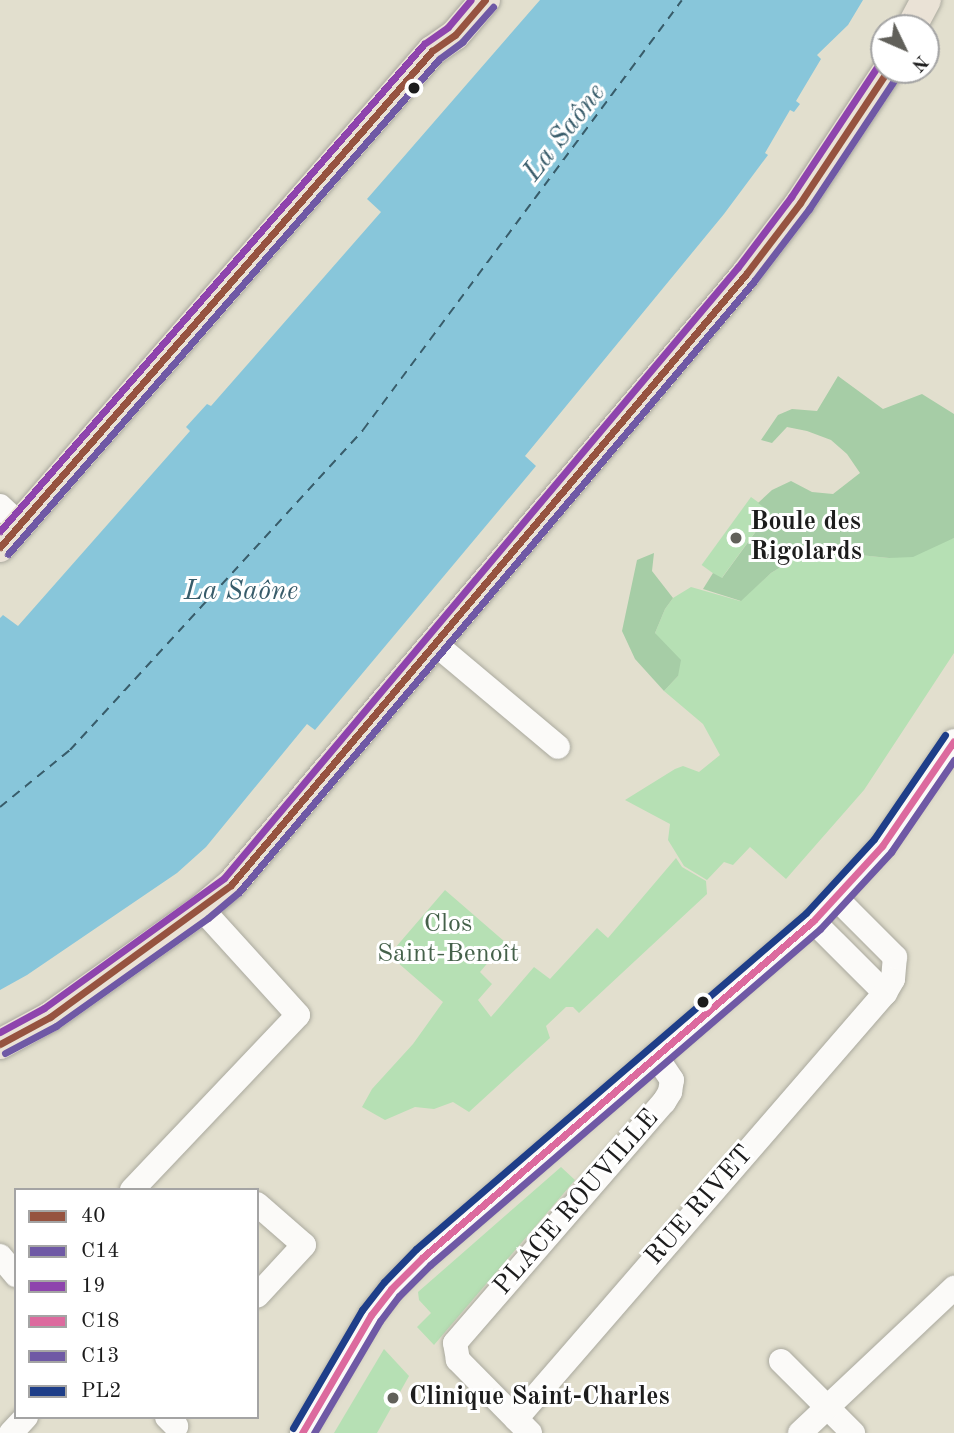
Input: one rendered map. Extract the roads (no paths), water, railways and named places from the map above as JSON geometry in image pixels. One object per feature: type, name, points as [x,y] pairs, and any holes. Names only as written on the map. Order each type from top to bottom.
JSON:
[{"type":"main road","points":[[0,547],[10,515],[426,57],[455,34],[485,0]]},
{"type":"main road","points":[[0,1044],[50,1017],[202,909],[231,885],[765,250],[861,115],[880,84]]},
{"type":"street","points":[[433,642],[558,747]]},
{"type":"street","name":"PLACE ROUVILLE","points":[[302,1433],[371,1315],[391,1289],[423,1257],[813,921],[903,819],[954,741]]},
{"type":"street","points":[[813,921],[885,993],[893,979],[895,957],[836,898]]},
{"type":"street","points":[[134,1188],[298,1016],[202,909]]},
{"type":"street","name":"RUE RIVET","points":[[523,1426],[885,993]]},
{"type":"street","name":"PLACE ROUVILLE","points":[[523,1426],[458,1360],[455,1343],[664,1102],[670,1092],[672,1080],[656,1056]]},
{"type":"street","points":[[259,1206],[302,1242],[303,1249],[259,1294]]},
{"type":"street","points":[[0,1256],[14,1273]]},
{"type":"street","points":[[800,1433],[954,1289]]},
{"type":"street","points":[[781,1362],[853,1433]]},
{"type":"street","points":[[11,1433],[24,1419]]},
{"type":"water","name":"La Saône","points":[[540,0],[863,0],[848,25],[817,55],[821,59],[796,101],[800,104],[794,112],[790,110],[765,153],[768,155],[724,214],[525,456],[536,466],[315,730],[307,724],[206,847],[177,873],[27,975],[0,990],[0,618],[3,615],[18,626],[190,431],[186,427],[207,404],[211,406],[381,212],[367,199]]},
{"type":"place","name":"Boule des Rigolards","points":[[736,538]]},
{"type":"place","name":"Clinique Saint-Charles","points":[[393,1398]]},
{"type":"park label","name":"Clos Saint-Benoît","points":[[448,940]]}]
